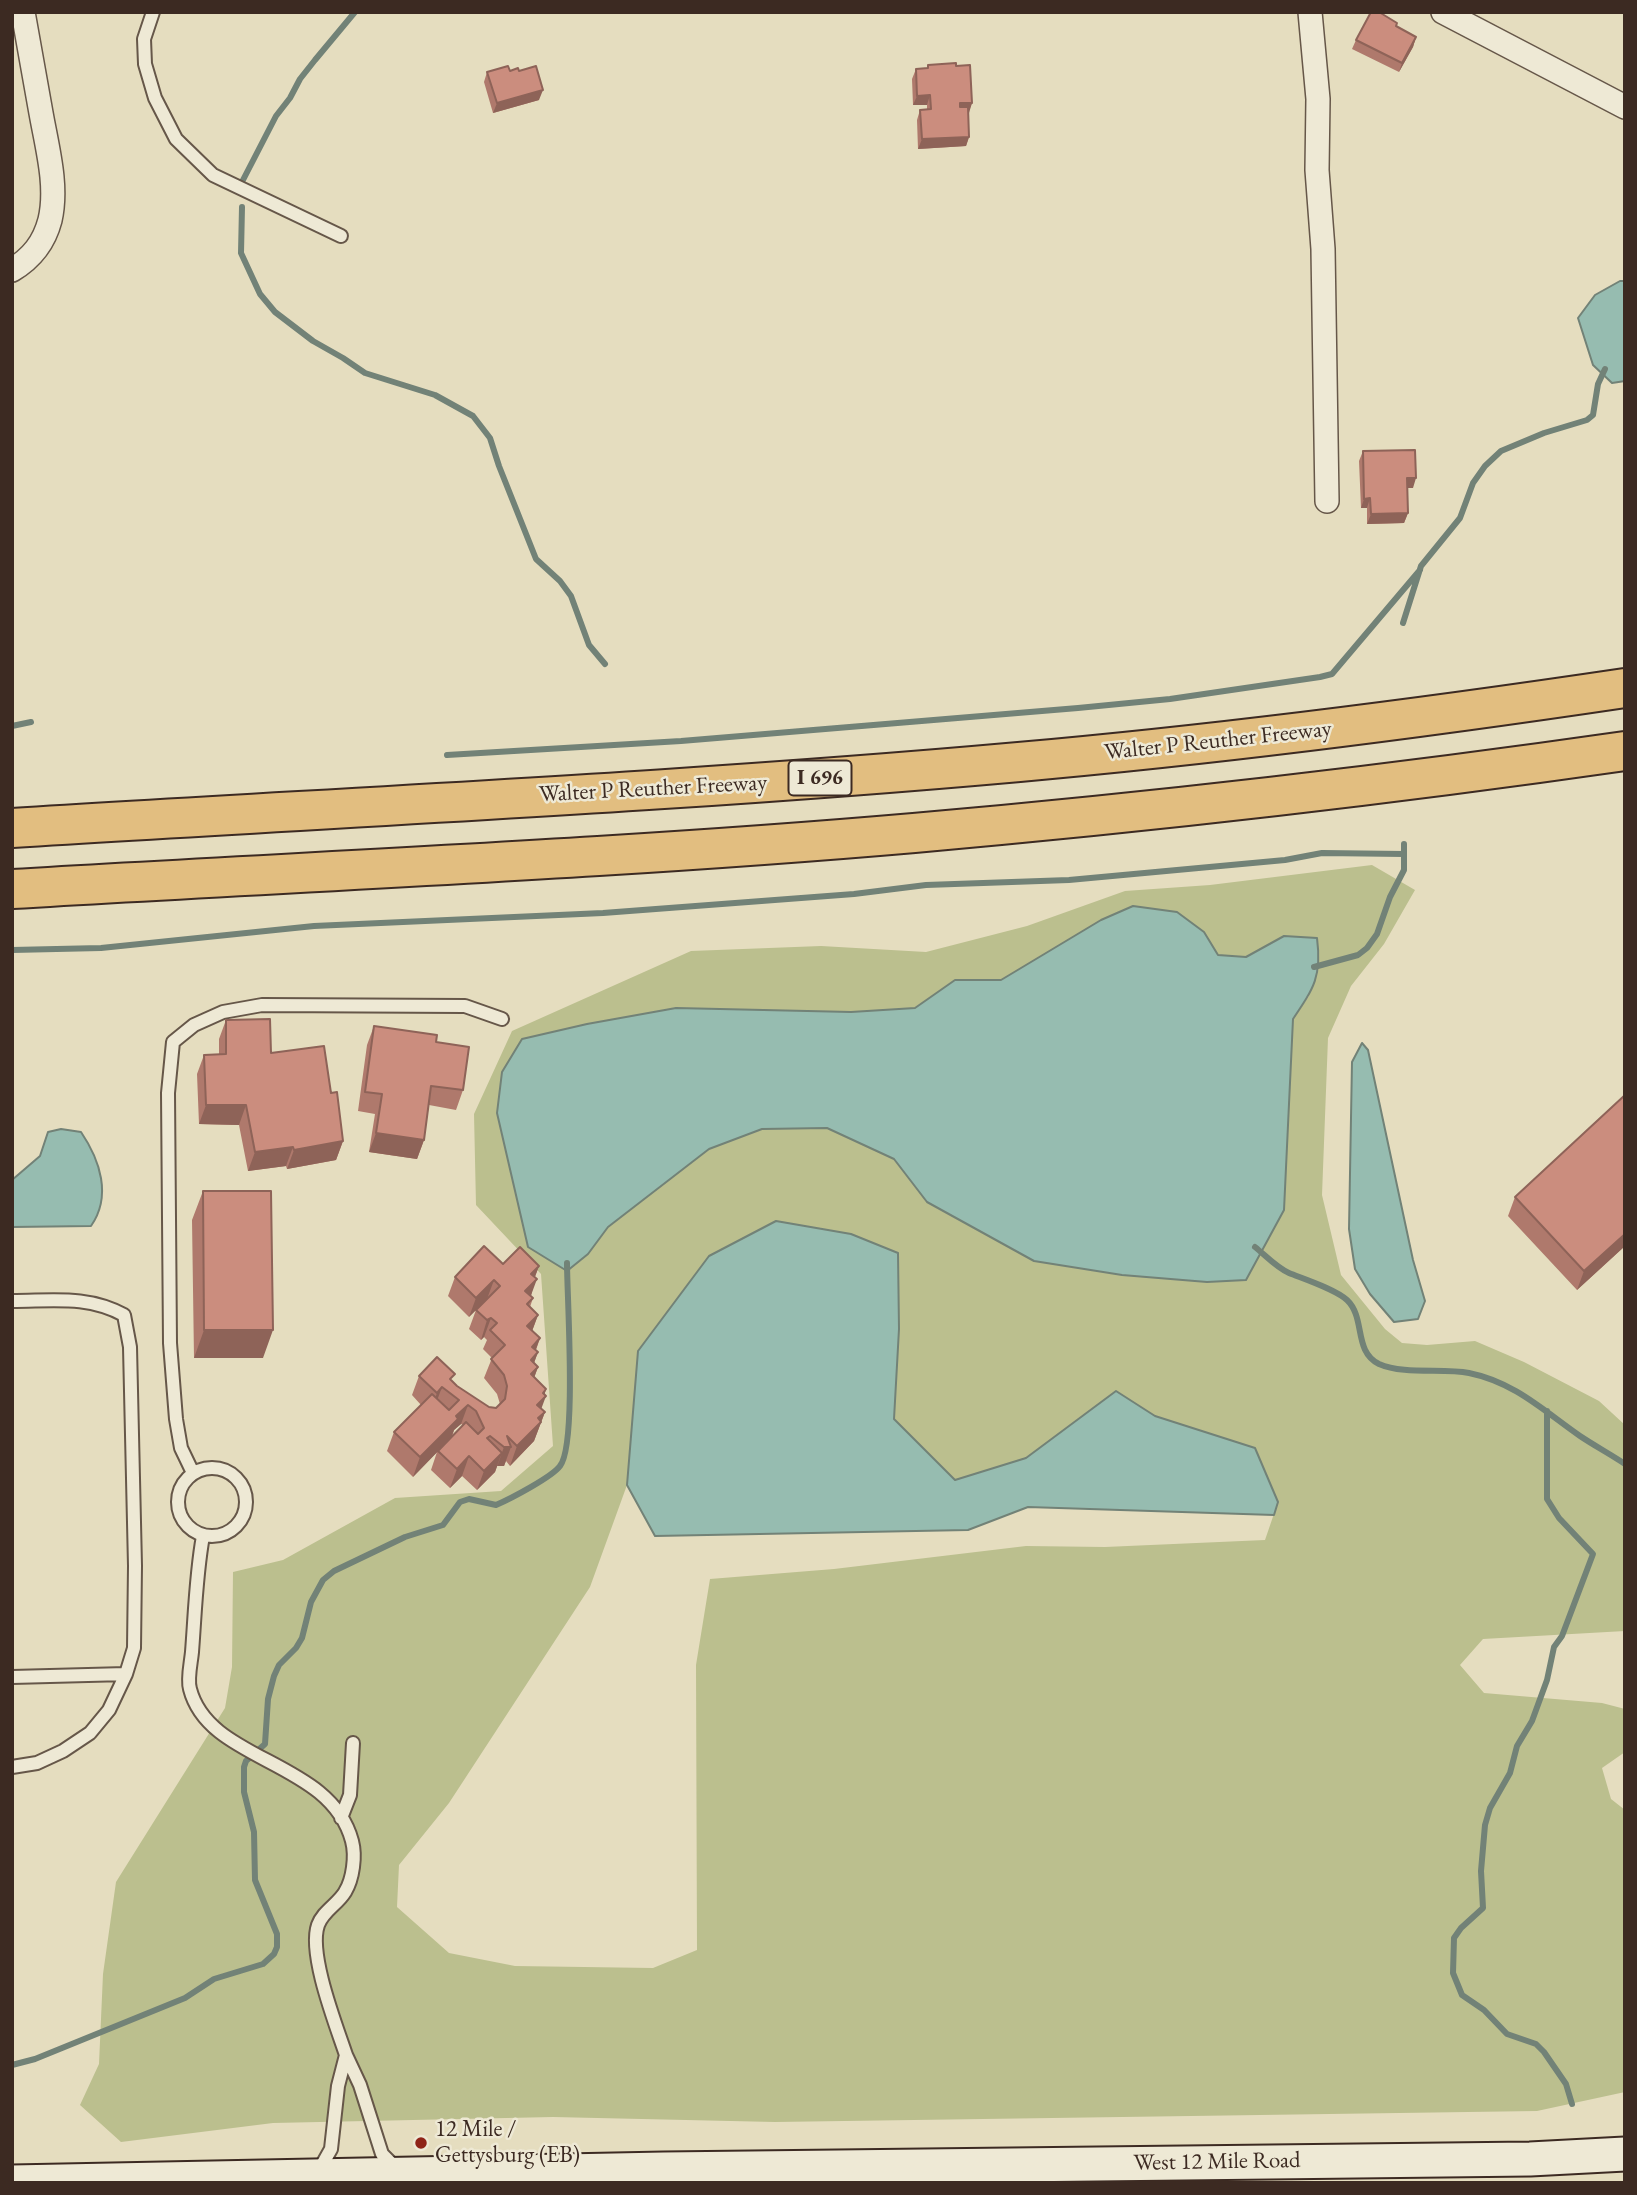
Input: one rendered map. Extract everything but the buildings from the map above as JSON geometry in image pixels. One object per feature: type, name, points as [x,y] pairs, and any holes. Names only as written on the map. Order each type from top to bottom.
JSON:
[{"type":"highway","name":"Walter P Reuther Freeway","points":[[12,828],[804,780],[1021,762],[1323,730],[1625,688]]},
{"type":"highway","points":[[12,889],[685,850],[913,833],[1229,803],[1625,751]]},
{"type":"main road","name":"West 12 Mile Road","points":[[12,2182],[401,2174],[673,2176],[1221,2172],[1625,2154]]},
{"type":"street","points":[[12,270],[38,249],[46,234],[52,203],[46,137],[23,12]]},
{"type":"street","points":[[1310,12],[1318,99],[1317,170],[1323,248],[1327,501]]},
{"type":"street","points":[[1443,12],[1625,107]]},
{"type":"lane","points":[[153,12],[144,38],[145,64],[155,97],[176,139],[213,175],[341,236]]},
{"type":"lane","points":[[193,1473],[181,1448],[170,1343],[168,1093],[173,1042],[194,1025],[223,1012],[262,1005],[465,1006],[502,1019]]},
{"type":"lane","points":[[12,1301],[84,1301],[106,1305],[124,1315],[131,1347],[135,1566],[134,1648],[110,1710],[90,1733],[63,1751],[37,1763],[12,1767]]},
{"type":"lane","points":[[203,1469],[225,1470],[234,1476],[246,1494],[247,1505],[238,1525],[230,1532],[219,1536],[203,1536],[186,1526],[177,1504],[184,1481],[193,1473],[203,1469]]},
{"type":"lane","points":[[203,1536],[189,1688],[201,1714],[223,1736],[297,1776],[322,1794],[341,1818],[352,1840],[354,1865],[345,1892],[327,1911],[318,1926],[317,1942],[325,1990],[382,2154],[401,2174]]},
{"type":"lane","points":[[12,1677],[126,1674]]},
{"type":"lane","points":[[341,1818],[350,1795],[353,1743]]},
{"type":"lane","points":[[305,2175],[322,2165],[331,2149],[338,2086],[346,2054]]},
{"type":"green space","points":[[1372,865],[1415,890],[1384,944],[1351,986],[1328,1038],[1322,1195],[1341,1275],[1385,1329],[1402,1343],[1427,1345],[1475,1341],[1524,1362],[1599,1401],[1625,1425],[1625,1631],[1483,1639],[1460,1665],[1484,1693],[1602,1703],[1625,1709],[1625,1752],[1602,1768],[1611,1799],[1625,1810],[1625,2092],[1537,2111],[775,2122],[553,2117],[273,2123],[121,2142],[80,2105],[99,2064],[103,1974],[116,1882],[225,1708],[232,1667],[233,1572],[283,1560],[395,1498],[501,1491],[553,1446],[541,1274],[476,1205],[474,1114],[512,1031],[691,951],[821,946],[926,952],[1027,926],[1125,891],[1210,885]],"holes":[[[1101,920],[1204,932],[1218,955],[1246,957],[1284,936],[1309,996],[1293,1019],[1284,1210],[1207,1282],[1122,1275],[1034,1261],[927,1202],[894,1159],[828,1128],[762,1129],[709,1149],[608,1227],[528,1246],[497,1113],[522,1039],[676,1008],[851,1012],[915,1008],[955,980],[1001,980]],[[898,1253],[899,1329],[894,1419],[955,1480],[1026,1458],[1116,1392],[1155,1416],[1255,1448],[1278,1502],[1265,1540],[1105,1547],[1026,1546],[834,1569],[710,1579],[696,1665],[697,1950],[653,1968],[515,1966],[449,1953],[397,1907],[399,1865],[449,1803],[590,1587],[627,1485],[638,1351]]]},
{"type":"water","points":[[1620,281],[1625,281],[1625,381],[1612,383],[1593,365],[1578,318],[1595,295]]},
{"type":"water","points":[[1133,906],[1177,912],[1204,932],[1218,955],[1246,957],[1284,936],[1317,938],[1318,962],[1315,981],[1293,1019],[1284,1210],[1246,1280],[1207,1282],[1122,1275],[1034,1261],[927,1202],[894,1159],[827,1128],[762,1129],[709,1149],[608,1227],[588,1254],[567,1271],[528,1247],[497,1113],[502,1072],[522,1039],[676,1008],[851,1012],[915,1008],[955,980],[1001,980],[1101,920]]},
{"type":"water","points":[[1362,1043],[1368,1050],[1413,1260],[1425,1301],[1418,1319],[1394,1322],[1370,1294],[1355,1269],[1349,1229],[1352,1062]]},
{"type":"water","points":[[61,1129],[81,1132],[98,1166],[101,1203],[91,1226],[12,1227],[12,1180],[40,1156],[48,1132]]},
{"type":"water","points":[[776,1221],[851,1234],[898,1253],[899,1329],[894,1419],[955,1480],[1026,1458],[1116,1391],[1155,1416],[1255,1448],[1278,1502],[1274,1515],[1028,1507],[968,1530],[655,1536],[627,1485],[638,1351],[709,1256]]},
{"type":"waterway","points":[[243,180],[276,116],[300,79],[355,12]]},
{"type":"waterway","points":[[242,207],[241,253],[260,294],[275,312],[313,341],[365,373],[435,395],[473,416],[490,438],[536,559],[560,581],[571,596],[589,645],[605,664]]},
{"type":"waterway","points":[[1403,623],[1421,566],[1460,518],[1473,483],[1485,466],[1501,451],[1544,433],[1587,420],[1593,415],[1598,384],[1605,369]]},
{"type":"waterway","points":[[447,755],[681,741],[1078,708],[1170,699],[1320,677],[1332,674],[1420,570]]},
{"type":"waterway","points":[[12,726],[31,722]]},
{"type":"waterway","points":[[1314,967],[1358,955],[1367,948],[1377,934],[1390,897],[1404,870],[1404,844]]},
{"type":"waterway","points":[[12,950],[101,948],[314,926],[603,913],[854,894],[926,885],[1069,880],[1285,860],[1322,853],[1404,854]]},
{"type":"waterway","points":[[1255,1247],[1285,1271],[1327,1288],[1347,1300],[1353,1307],[1362,1343],[1371,1358],[1379,1364],[1400,1369],[1469,1373],[1500,1383],[1528,1398],[1580,1436],[1625,1464]]},
{"type":"waterway","points":[[12,2065],[35,2059],[185,1998],[214,1979],[263,1964],[274,1954],[277,1934],[255,1880],[254,1832],[244,1792],[246,1761],[265,1744],[268,1699],[274,1676],[279,1665],[302,1638],[311,1602],[323,1580],[334,1571],[405,1537],[443,1525],[460,1502],[469,1499],[496,1505],[540,1482],[560,1466],[565,1453],[570,1402],[567,1263]]},
{"type":"waterway","points":[[1547,1411],[1547,1499],[1559,1518],[1593,1554],[1562,1636],[1554,1647],[1547,1680],[1532,1721],[1517,1746],[1510,1773],[1490,1808],[1485,1825],[1481,1871],[1483,1908],[1454,1938],[1453,1973],[1462,1995],[1484,2010],[1507,2034],[1536,2044],[1544,2052],[1566,2084],[1572,2104]]},
{"type":"place","name":"12 Mile / Gettysburg (EB)","points":[[421,2143]]}]
